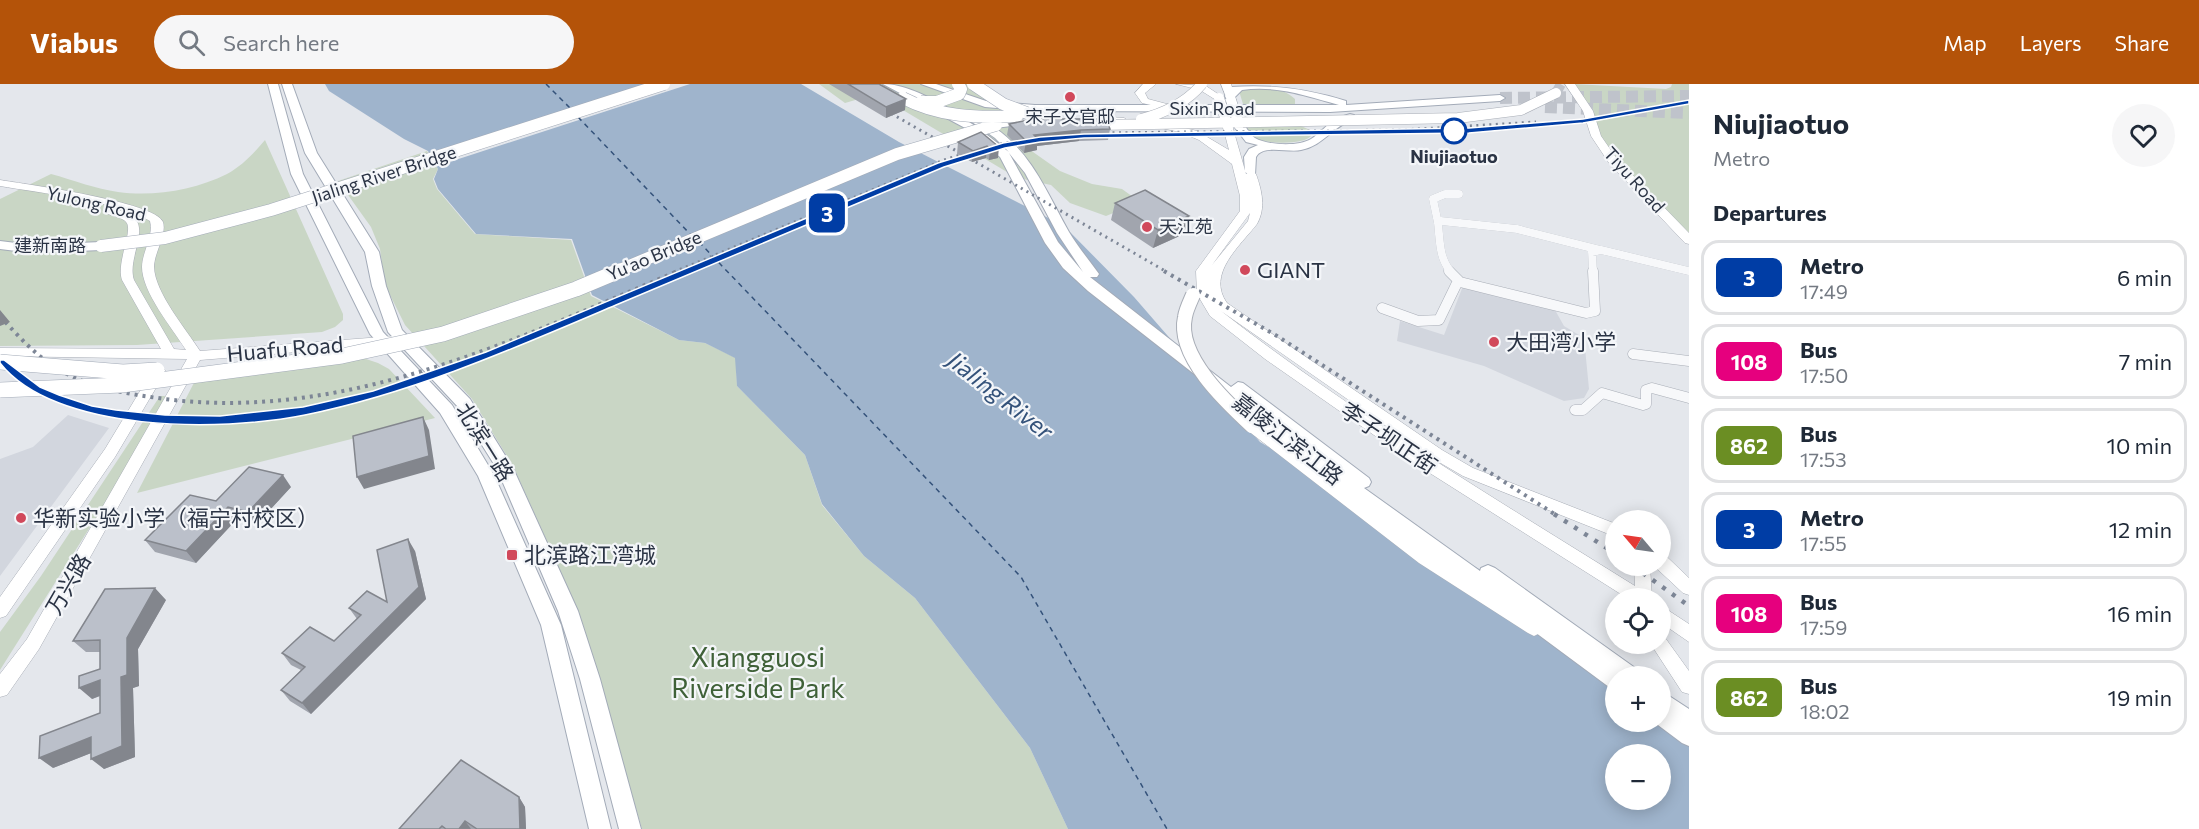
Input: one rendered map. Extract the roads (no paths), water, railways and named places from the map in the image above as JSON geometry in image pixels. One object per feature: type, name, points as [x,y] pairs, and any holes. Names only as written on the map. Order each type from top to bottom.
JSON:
[{"type":"main road","name":"北滨一路","points":[[273,84],[297,174],[341,260],[389,337],[446,409],[486,475],[551,625],[600,829]]},
{"type":"main road","name":"北滨一路","points":[[288,84],[311,153],[372,252],[389,337],[464,403],[505,468],[568,611],[590,679],[630,829]]},
{"type":"main road","name":"Jialing River Bridge","points":[[100,246],[165,238],[271,210],[664,84]]},
{"type":"main road","points":[[874,84],[917,107],[938,112],[974,117],[1022,115],[1042,118]]},
{"type":"main road","points":[[888,84],[921,99],[971,127],[1013,155]]},
{"type":"main road","points":[[908,84],[939,98],[999,134],[1013,155]]},
{"type":"main road","name":"Sixin Road","points":[[926,84],[967,99],[1005,107],[1291,109],[1504,103],[1361,115],[1095,123],[1042,118]]},
{"type":"main road","points":[[903,98],[920,102],[949,99],[959,94],[961,89],[958,84]]},
{"type":"main road","points":[[973,84],[1022,115]]},
{"type":"main road","points":[[1151,84],[1140,93],[1144,101],[1160,106],[1189,109]]},
{"type":"main road","points":[[1180,84],[1203,88],[1227,98]]},
{"type":"main road","points":[[1095,123],[1144,119],[1164,113],[1188,100],[1202,84]]},
{"type":"main road","points":[[1226,84],[1246,196],[1246,211],[1230,244]]},
{"type":"main road","points":[[1279,84],[1302,89],[1334,102],[1382,107]]},
{"type":"main road","name":"Tiyu Road","points":[[1570,84],[1588,111],[1596,136],[1613,161],[1689,240]]},
{"type":"main road","points":[[1227,98],[1239,87],[1281,88],[1294,91],[1304,101],[1301,106],[1291,109]]},
{"type":"main road","points":[[1095,123],[1458,118],[1514,113],[1540,104],[1556,93]]},
{"type":"main road","points":[[1251,172],[1250,157],[1253,151],[1266,147],[1309,145],[1336,121],[1361,115]]},
{"type":"main road","points":[[1233,126],[1246,138],[1263,144],[1303,145],[1311,142],[1316,136],[1314,129],[1303,122],[1272,117]]},
{"type":"main road","name":"Yu'ao Bridge","points":[[257,367],[342,356],[443,334],[502,316],[576,289],[897,154],[996,125],[1042,118]]},
{"type":"main road","points":[[1095,123],[1164,125],[1190,131],[1218,144],[1239,164]]},
{"type":"main road","points":[[996,125],[1053,125]]},
{"type":"main road","points":[[1233,126],[1258,197],[1257,214],[1230,244],[1208,260],[1184,319],[1186,344],[1216,393],[1252,426],[1420,556],[1485,601],[1569,648]]},
{"type":"main road","name":"嘉陵江滨江路","points":[[1013,155],[1052,243],[1068,265],[1093,288],[1337,477],[1605,673]]},
{"type":"main road","name":"嘉陵江滨江路","points":[[1013,155],[1046,195],[1062,231],[1079,260],[1099,282],[1348,471],[1617,666]]},
{"type":"main road","name":"Yulong Road","points":[[0,183],[131,209],[154,218],[158,223],[158,229],[148,275],[152,286],[194,352]]},
{"type":"main road","name":"Yulong Road","points":[[0,190],[111,212],[129,218],[134,224],[135,231],[125,271],[170,353]]},
{"type":"main road","name":"李子坝正街","points":[[1230,244],[1213,276],[1213,289],[1222,306],[1447,460],[1468,472],[1605,527]]},
{"type":"main road","name":"建新南路","points":[[0,246],[32,249],[100,246]]},
{"type":"main road","points":[[341,260],[358,261],[372,252]]},
{"type":"main road","name":"李子坝正街","points":[[1202,271],[1204,301],[1215,313],[1340,405],[1419,459],[1626,588]]},
{"type":"main road","name":"Huafu Road","points":[[0,352],[170,353],[389,337]]},
{"type":"main road","name":"万兴路","points":[[0,689],[33,644],[194,352]]},
{"type":"main road","name":"万兴路","points":[[0,611],[110,453],[170,353]]},
{"type":"main road","points":[[0,362],[123,372],[257,367]]},
{"type":"main road","points":[[0,390],[122,385],[257,367]]},
{"type":"main road","points":[[1671,571],[1689,588]]},
{"type":"main road","points":[[1671,620],[1689,634]]},
{"type":"main road","points":[[1667,654],[1689,686]]},
{"type":"main road","points":[[1671,707],[1689,721]]},
{"type":"main road","points":[[1671,722],[1689,736]]},
{"type":"street","points":[[1459,194],[1436,195],[1433,199],[1442,261],[1446,270],[1460,282],[1571,311],[1586,313],[1595,311],[1592,252],[1601,250]]},
{"type":"street","points":[[1438,223],[1441,220],[1517,229],[1689,271]]},
{"type":"street","points":[[1382,308],[1419,320],[1434,322],[1439,320],[1457,283],[1460,282]]},
{"type":"street","points":[[1633,354],[1689,361]]},
{"type":"street","points":[[1575,410],[1583,410],[1602,393],[1643,405],[1646,404],[1646,390],[1652,388],[1689,398]]},
{"type":"water","name":"Jialing River","points":[[325,84],[801,84],[899,142],[1064,226],[1134,297],[1260,442],[1548,609],[1614,666],[1605,666],[1605,732],[1671,732],[1671,726],[1689,733],[1689,829],[1068,829],[1030,748],[915,598],[864,556],[822,504],[805,455],[737,386],[735,358],[705,343],[679,340],[592,295],[572,239],[476,234],[438,189],[434,179],[438,169],[428,151],[404,139],[329,91]]},
{"type":"tunnel","points":[[1556,93],[1561,84]]},
{"type":"tunnel","points":[[1500,98],[1689,96]]},
{"type":"tunnel","points":[[1545,107],[1689,113]]},
{"type":"railway","points":[[880,107],[962,154]]},
{"type":"railway","points":[[1093,133],[1403,130],[1536,122]]},
{"type":"railway","points":[[962,154],[1030,138]]},
{"type":"railway","points":[[674,272],[962,154]]},
{"type":"railway","points":[[962,154],[1167,272]]},
{"type":"railway","points":[[0,316],[43,359],[85,382],[111,390],[151,397],[232,403],[299,398],[364,387],[429,369],[555,323],[678,271]]},
{"type":"railway","points":[[1164,271],[1277,336],[1556,515]]},
{"type":"railway","points":[[0,363],[38,389],[76,405],[117,416],[161,420],[206,421],[251,417],[295,411],[377,393]]},
{"type":"railway","points":[[1554,514],[1605,547]]},
{"type":"railway","points":[[1647,576],[1689,606]]},
{"type":"metro line","name":"3","points":[[0,363],[36,389],[55,398],[92,410],[116,414],[165,419],[220,420],[323,408],[399,387],[524,341],[941,165],[1003,146],[1040,139],[1084,136],[1411,133],[1542,126],[1621,116],[1689,102]]},
{"type":"place","name":"宋子文官邸","points":[[1070,97]]},
{"type":"place","name":"Niujiaotuo","points":[[1454,131]]},
{"type":"place","name":"天江苑","points":[[1147,227]]},
{"type":"place","name":"GIANT","points":[[1245,270]]},
{"type":"place","name":"大田湾小学","points":[[1494,342]]},
{"type":"place","name":"华新实验小学（福宁村校区）","points":[[21,518]]},
{"type":"place","name":"北滨路江湾城","points":[[512,555]]},
{"type":"park label","name":"Xiangguosi Riverside Park","points":[[758,674]]}]
